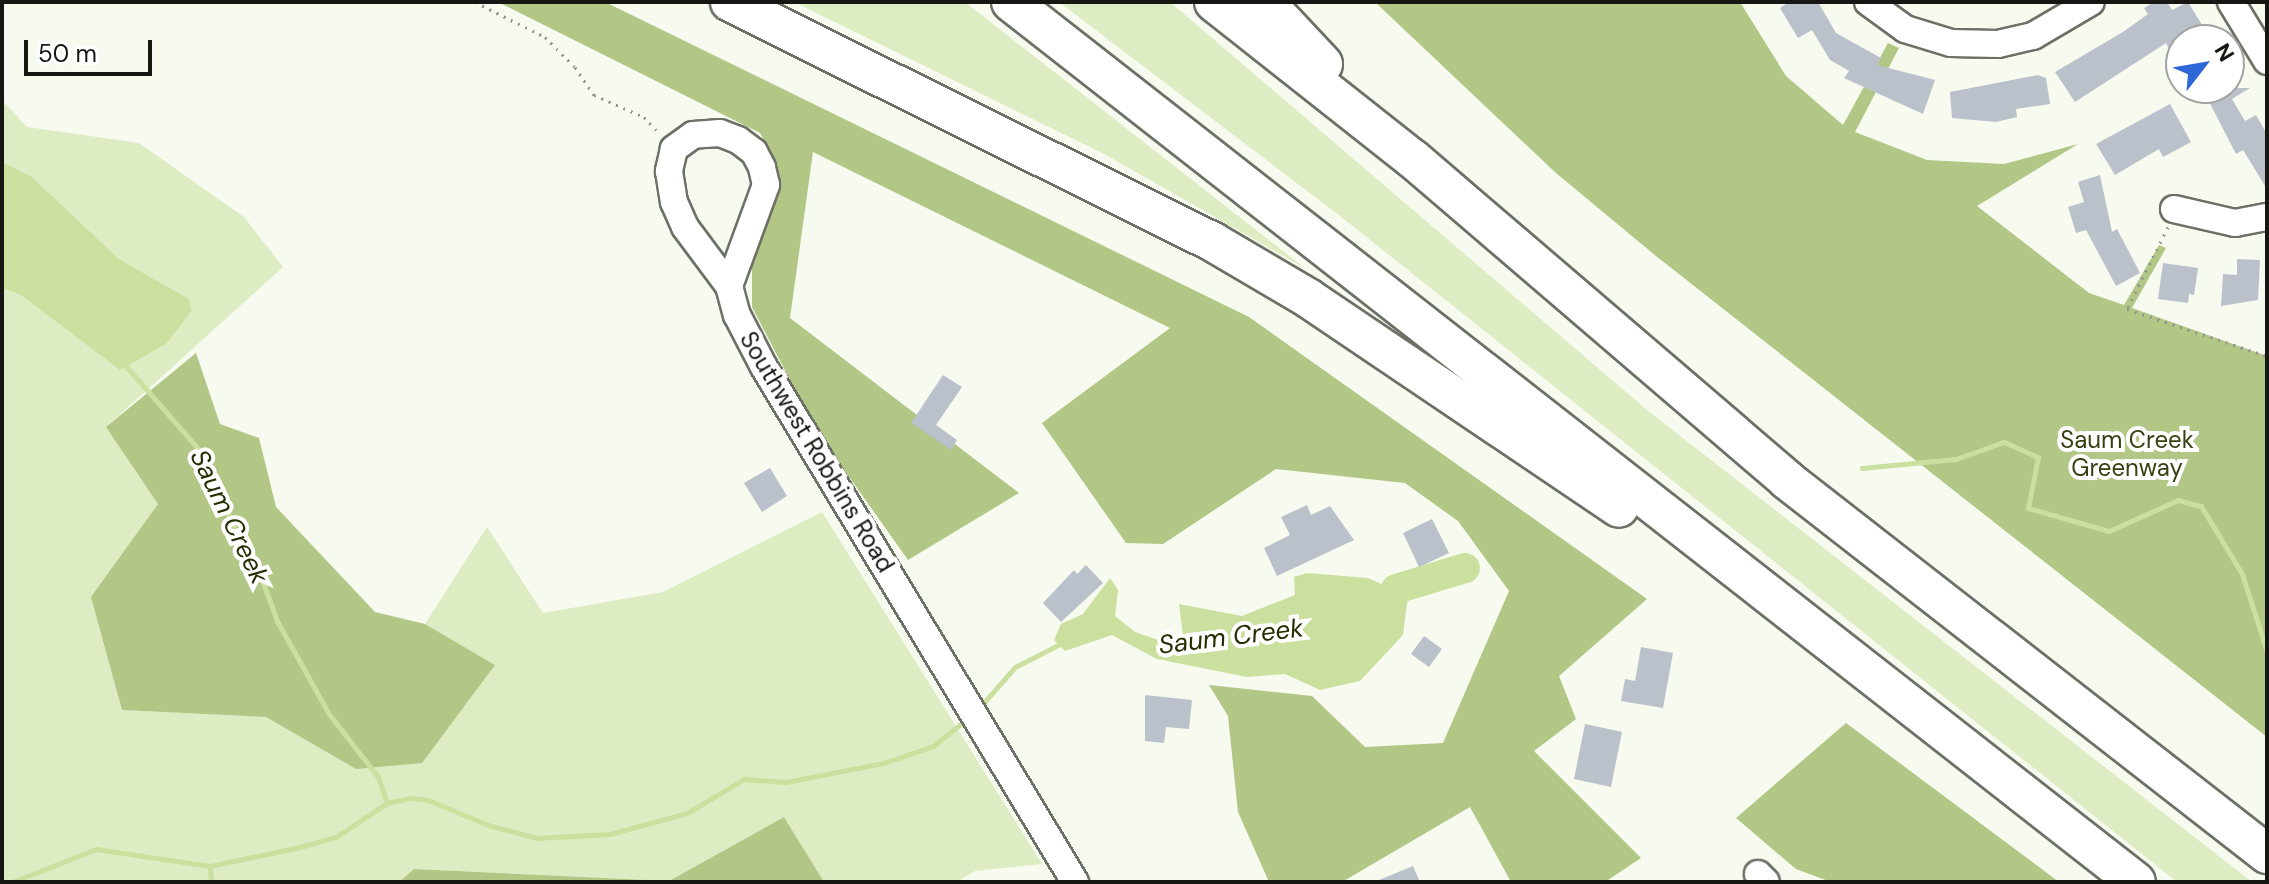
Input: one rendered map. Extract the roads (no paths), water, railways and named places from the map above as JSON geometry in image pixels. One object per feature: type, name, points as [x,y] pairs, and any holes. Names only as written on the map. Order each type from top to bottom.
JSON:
[{"type":"highway","points":[[730,2],[1213,242],[1308,298],[1846,660]]},
{"type":"highway","points":[[1011,2],[1846,660],[2136,882]]},
{"type":"highway","points":[[1214,2],[1413,159],[1690,401],[2267,854]]},
{"type":"highway","points":[[1265,2],[1413,159]]},
{"type":"street","points":[[1868,2],[1905,29],[1951,43],[1998,44],[2033,36],[2091,2]]},
{"type":"street","points":[[2231,2],[2267,61]]},
{"type":"street","name":"Southwest Robbins Road","points":[[729,286],[766,185],[762,167],[754,152],[720,133],[693,135],[674,149],[669,171],[674,202],[700,252],[729,286],[737,315],[764,367],[1075,882]]},
{"type":"street","points":[[2174,209],[2235,223],[2267,217]]},
{"type":"water","points":[[2,162],[32,177],[119,259],[189,299],[192,310],[167,343],[120,370],[21,295],[2,288]]},
{"type":"water","points":[[1307,573],[1368,578],[1408,596],[1403,635],[1360,681],[1320,690],[1285,674],[1247,677],[1157,659],[1112,635],[1065,651],[1054,640],[1061,624],[1083,614],[1110,578],[1118,590],[1115,616],[1135,632],[1161,641],[1183,635],[1179,604],[1242,616],[1295,595],[1294,577]]},
{"type":"waterway","name":"Saum Creek","points":[[125,365],[203,454],[234,528],[253,555],[277,621],[329,714],[378,777],[387,803]]},
{"type":"waterway","name":"Saum Creek","points":[[1862,468],[1956,459],[2004,442],[2038,457],[2028,508],[2109,531],[2178,500],[2201,506],[2242,574],[2267,652]]},
{"type":"waterway","name":"Saum Creek","points":[[1396,589],[1465,568]]},
{"type":"waterway","name":"Saum Creek","points":[[980,707],[1015,667],[1062,643]]},
{"type":"waterway","name":"Saum Creek","points":[[12,882],[96,849],[210,866],[336,837],[387,803],[410,798],[428,800],[488,825],[537,838],[610,834],[687,813],[744,779],[786,782],[884,763],[933,746],[967,719]]},
{"type":"waterway","points":[[210,866],[211,882]]},
{"type":"park label","name":"Saum Creek Greenway","points":[[2127,454]]}]
